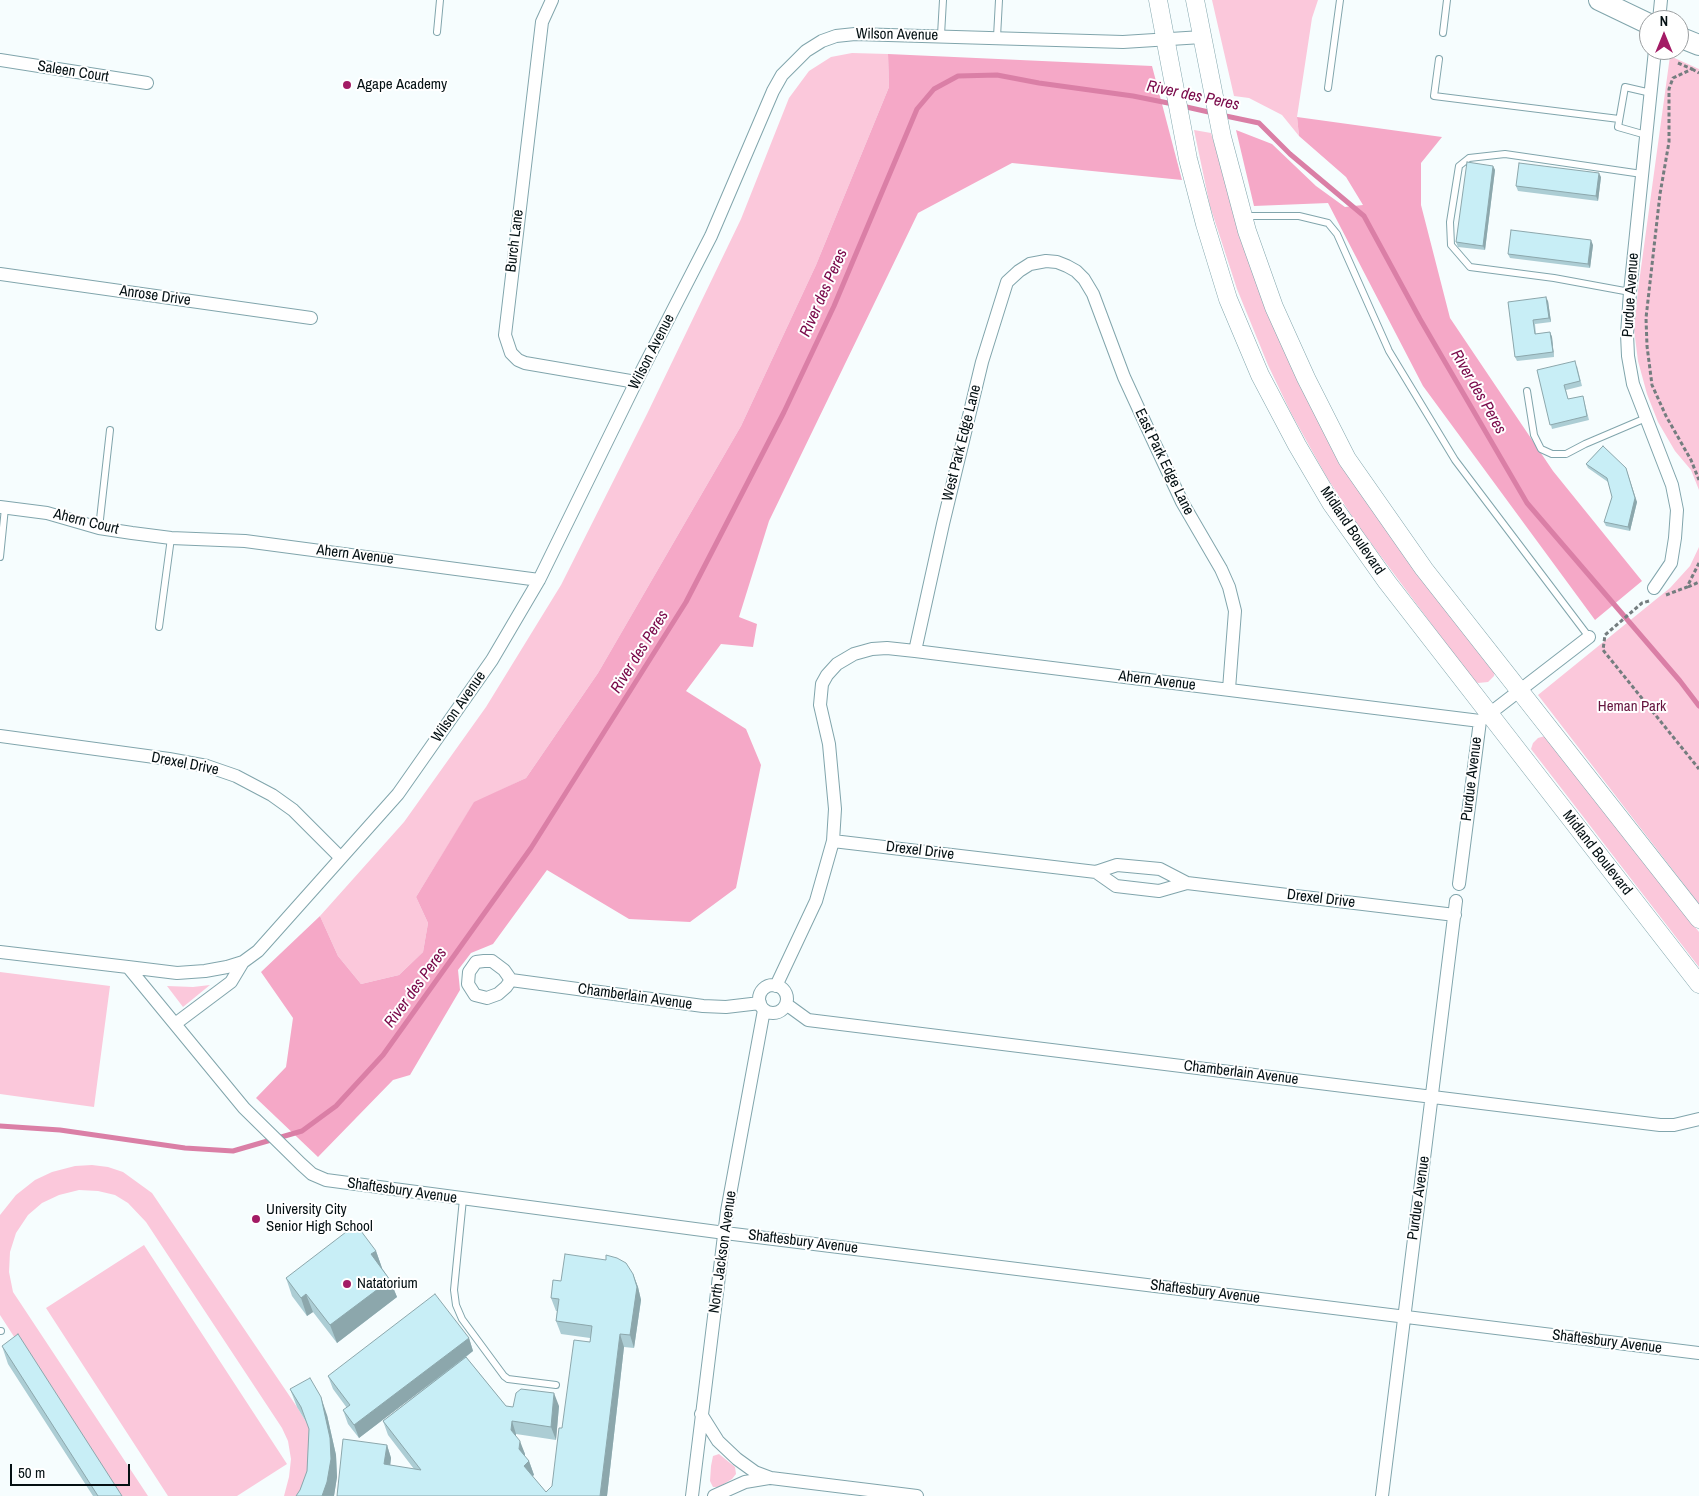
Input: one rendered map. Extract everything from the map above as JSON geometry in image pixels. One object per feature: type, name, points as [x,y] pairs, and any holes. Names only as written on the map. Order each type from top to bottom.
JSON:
[{"type":"main road","name":"Midland Boulevard","points":[[1158,0],[1188,159],[1205,224],[1228,299],[1260,374],[1297,445],[1331,503],[1485,718],[1699,984]]},
{"type":"main road","points":[[1195,0],[1222,137],[1243,216],[1274,307],[1306,378],[1348,458],[1424,569],[1699,919]]},
{"type":"main road","points":[[1600,0],[1639,19]]},
{"type":"street","name":"Burch Lane","points":[[552,0],[542,22],[504,335],[511,353],[518,360],[525,363],[636,382]]},
{"type":"street","name":"Wilson Avenue","points":[[175,1024],[231,982],[243,962],[258,951],[398,794],[492,660],[539,580],[636,382],[711,236],[773,91],[782,75],[792,64],[806,51],[822,41],[836,36],[876,33],[1123,42],[1202,37]]},
{"type":"street","name":"Saleen Court","points":[[0,60],[147,83]]},
{"type":"street","name":"Purdue Avenue","points":[[1654,60],[1627,334],[1628,356],[1633,384],[1672,485],[1677,510],[1671,563],[1655,595]]},
{"type":"street","name":"West Park Edge Lane","points":[[915,651],[982,362],[1007,282],[1030,264],[1046,261]]},
{"type":"street","name":"East Park Edge Lane","points":[[1046,261],[1062,264],[1076,271],[1084,279],[1093,294],[1124,377],[1155,446],[1182,502],[1221,569],[1229,587],[1235,611],[1229,689]]},
{"type":"street","name":"Anrose Drive","points":[[0,274],[311,318]]},
{"type":"street","name":"Ahern Court","points":[[3,507],[47,513],[99,528],[171,538]]},
{"type":"street","name":"Ahern Avenue","points":[[171,538],[245,541],[539,580]]},
{"type":"street","points":[[1485,718],[1589,637]]},
{"type":"street","name":"Ahern Avenue","points":[[833,841],[835,809],[829,744],[820,705],[822,684],[837,664],[854,654],[872,649],[887,648],[915,651],[1485,718]]},
{"type":"street","name":"Purdue Avenue","points":[[1459,884],[1485,718]]},
{"type":"street","name":"Drexel Drive","points":[[0,736],[169,759],[207,766],[236,776],[272,795],[293,810],[341,858]]},
{"type":"street","points":[[776,986],[816,901],[833,841]]},
{"type":"street","name":"Drexel Drive","points":[[833,841],[1096,872],[1117,865],[1160,870],[1187,883],[1455,915]]},
{"type":"street","name":"Drexel Drive","points":[[1096,872],[1116,886],[1159,891],[1187,883]]},
{"type":"street","name":"Purdue Avenue","points":[[1382,1496],[1456,900]]},
{"type":"street","points":[[0,952],[128,967]]},
{"type":"street","name":"Wilson Avenue","points":[[128,967],[177,973],[205,971],[243,962]]},
{"type":"street","name":"Shaftesbury Avenue","points":[[128,967],[244,1108],[300,1164],[312,1174],[326,1180],[463,1199],[1699,1353]]},
{"type":"street","name":"Chamberlain Avenue","points":[[511,980],[702,1006],[762,1006]]},
{"type":"street","points":[[776,986],[784,991],[787,999],[786,1004],[777,1013],[768,1012],[762,1006],[760,994],[767,987],[776,986]]},
{"type":"street","name":"Chamberlain Avenue","points":[[786,1004],[808,1020],[1660,1125],[1674,1125],[1699,1119]]},
{"type":"street","name":"North Jackson Avenue","points":[[692,1496],[725,1232],[762,1006]]},
{"type":"street","points":[[701,1414],[718,1441],[737,1459],[755,1472],[771,1478],[916,1496]]},
{"type":"street","points":[[714,1496],[745,1482],[771,1478]]},
{"type":"lane","points":[[437,32],[440,0]]},
{"type":"lane","points":[[941,35],[943,0]]},
{"type":"lane","points":[[997,38],[1000,0]]},
{"type":"lane","points":[[1328,88],[1340,0]]},
{"type":"lane","points":[[1442,33],[1447,0]]},
{"type":"lane","points":[[1439,59],[1434,96],[1619,119]]},
{"type":"lane","points":[[1646,135],[1618,127],[1625,88],[1651,93]]},
{"type":"lane","points":[[1630,292],[1554,278],[1470,267],[1451,245],[1450,222],[1458,166],[1468,158],[1505,154],[1642,174]]},
{"type":"lane","points":[[1243,216],[1299,216],[1328,223],[1337,234],[1389,351],[1455,460],[1589,637]]},
{"type":"lane","points":[[1527,391],[1534,435],[1541,449],[1552,454],[1566,454],[1646,418]]},
{"type":"lane","points":[[99,528],[110,430]]},
{"type":"lane","points":[[0,557],[3,507]]},
{"type":"lane","points":[[160,627],[171,538]]},
{"type":"lane","points":[[463,1199],[454,1290],[456,1305],[462,1320],[508,1379],[556,1385]]},
{"type":"path","points":[[1678,63],[1699,72]]},
{"type":"path","points":[[1692,69],[1673,78],[1669,88],[1669,142],[1660,194],[1646,318],[1647,346],[1652,385],[1666,416],[1691,460],[1699,480]]},
{"type":"path","points":[[1687,587],[1699,563]]},
{"type":"path","points":[[1608,632],[1642,603],[1655,595],[1699,582]]},
{"type":"path","points":[[1603,650],[1699,769]]},
{"type":"green space","points":[[1212,0],[1318,0],[1312,18],[1297,117],[1299,136],[1282,115],[1249,98],[1234,96]]},
{"type":"green space","points":[[852,53],[888,54],[889,87],[816,265],[741,426],[598,673],[526,778],[474,803],[416,897],[428,923],[423,952],[399,975],[361,984],[338,956],[320,916],[404,822],[486,707],[561,585],[647,414],[741,219],[789,98],[809,71],[831,57]]},
{"type":"green space","points":[[1669,60],[1679,60],[1699,69],[1699,490],[1691,470],[1675,451],[1658,422],[1647,394],[1638,361],[1634,329]]},
{"type":"green space","points":[[1194,130],[1211,133],[1241,231],[1299,379],[1495,671],[1494,676],[1488,682],[1478,683],[1474,681],[1359,527],[1326,476],[1291,413],[1268,365],[1237,289],[1210,206]]},
{"type":"green space","name":"Heman Park","points":[[1699,547],[1699,904],[1538,695],[1670,588],[1690,566]]},
{"type":"green space","points":[[1545,736],[1699,932],[1699,967],[1531,749],[1533,743],[1538,738]]},
{"type":"green space","points":[[0,972],[110,986],[94,1107],[0,1094]]},
{"type":"green space","points":[[210,985],[183,1007],[167,986],[193,987]]},
{"type":"green space","points":[[92,1165],[108,1167],[123,1172],[152,1193],[297,1407],[308,1425],[316,1447],[311,1496],[284,1496],[291,1459],[288,1441],[282,1428],[146,1222],[128,1203],[115,1195],[98,1191],[79,1190],[59,1195],[42,1203],[28,1215],[16,1233],[10,1252],[9,1272],[13,1292],[148,1496],[117,1496],[0,1315],[0,1215],[16,1195],[35,1180],[52,1172],[75,1166]]},
{"type":"green space","points":[[144,1245],[287,1464],[237,1496],[168,1496],[46,1308]]},
{"type":"green space","points":[[719,1454],[735,1467],[736,1474],[732,1479],[719,1487],[713,1487],[710,1481],[711,1466],[713,1456]]},
{"type":"shaded area","points":[[888,54],[1152,66],[1182,180],[1012,163],[918,213],[769,521],[739,617],[757,624],[753,647],[721,644],[686,691],[746,729],[761,765],[736,888],[690,922],[629,919],[547,870],[493,944],[471,953],[458,970],[460,990],[410,1075],[393,1080],[318,1157],[256,1098],[286,1067],[293,1018],[261,972],[320,916],[338,956],[361,984],[399,975],[423,952],[428,923],[416,897],[474,802],[526,778],[598,673],[741,426],[816,265],[889,87]]},
{"type":"shaded area","points":[[1297,117],[1442,137],[1421,163],[1421,205],[1450,318],[1553,471],[1642,581],[1595,620],[1423,386],[1328,203],[1254,206],[1236,130],[1272,144],[1316,186],[1345,207],[1363,205],[1346,177],[1299,136]]},
{"type":"building","points":[[1467,162],[1493,166],[1483,246],[1456,242]]},
{"type":"building","points":[[1519,163],[1599,173],[1596,196],[1516,186]]},
{"type":"building","points":[[1511,230],[1591,240],[1588,264],[1508,254]]},
{"type":"building","points":[[1546,297],[1549,318],[1533,320],[1535,334],[1550,332],[1553,352],[1515,357],[1508,302]]},
{"type":"building","points":[[1575,361],[1580,381],[1564,385],[1568,399],[1583,396],[1587,416],[1550,425],[1537,370]]},
{"type":"building","points":[[1603,446],[1626,468],[1635,498],[1628,527],[1604,522],[1612,497],[1607,478],[1586,464]]},
{"type":"building","name":"Natatorium","points":[[358,1227],[376,1251],[371,1254],[390,1280],[330,1325],[306,1294],[301,1298],[286,1278],[350,1229],[352,1232]]},
{"type":"building","points":[[565,1254],[606,1260],[606,1255],[617,1258],[626,1263],[633,1274],[637,1287],[630,1335],[620,1334],[600,1496],[337,1496],[343,1439],[387,1445],[384,1464],[421,1470],[383,1421],[466,1357],[506,1406],[513,1407],[516,1393],[521,1389],[554,1393],[551,1427],[512,1421],[511,1430],[520,1441],[519,1449],[529,1461],[524,1466],[546,1492],[552,1486],[559,1428],[562,1428],[574,1340],[590,1342],[592,1326],[556,1321],[559,1299],[551,1298],[553,1280],[561,1281]]},
{"type":"building","points":[[435,1294],[469,1338],[354,1425],[343,1410],[350,1405],[328,1376]]},
{"type":"building","points":[[18,1334],[122,1496],[98,1496],[2,1346]]},
{"type":"building","points":[[310,1378],[321,1397],[330,1438],[331,1459],[327,1482],[322,1496],[296,1496],[307,1471],[309,1429],[301,1407],[290,1389]]},
{"type":"waterway","name":"River des Peres","points":[[0,1126],[60,1130],[185,1148],[233,1151],[302,1131],[336,1106],[383,1055],[531,848],[686,602],[784,412],[834,306],[917,109],[934,89],[958,76],[997,75],[1173,104]]},
{"type":"waterway","name":"River des Peres","points":[[1182,106],[1213,113]]},
{"type":"waterway","name":"River des Peres","points":[[1221,115],[1259,123],[1290,154],[1364,216],[1420,319],[1527,503],[1680,681],[1699,706]]},
{"type":"place","name":"Agape Academy","points":[[347,85]]},
{"type":"place","name":"University City Senior High School","points":[[256,1219]]},
{"type":"place","name":"Natatorium","points":[[347,1284]]}]
